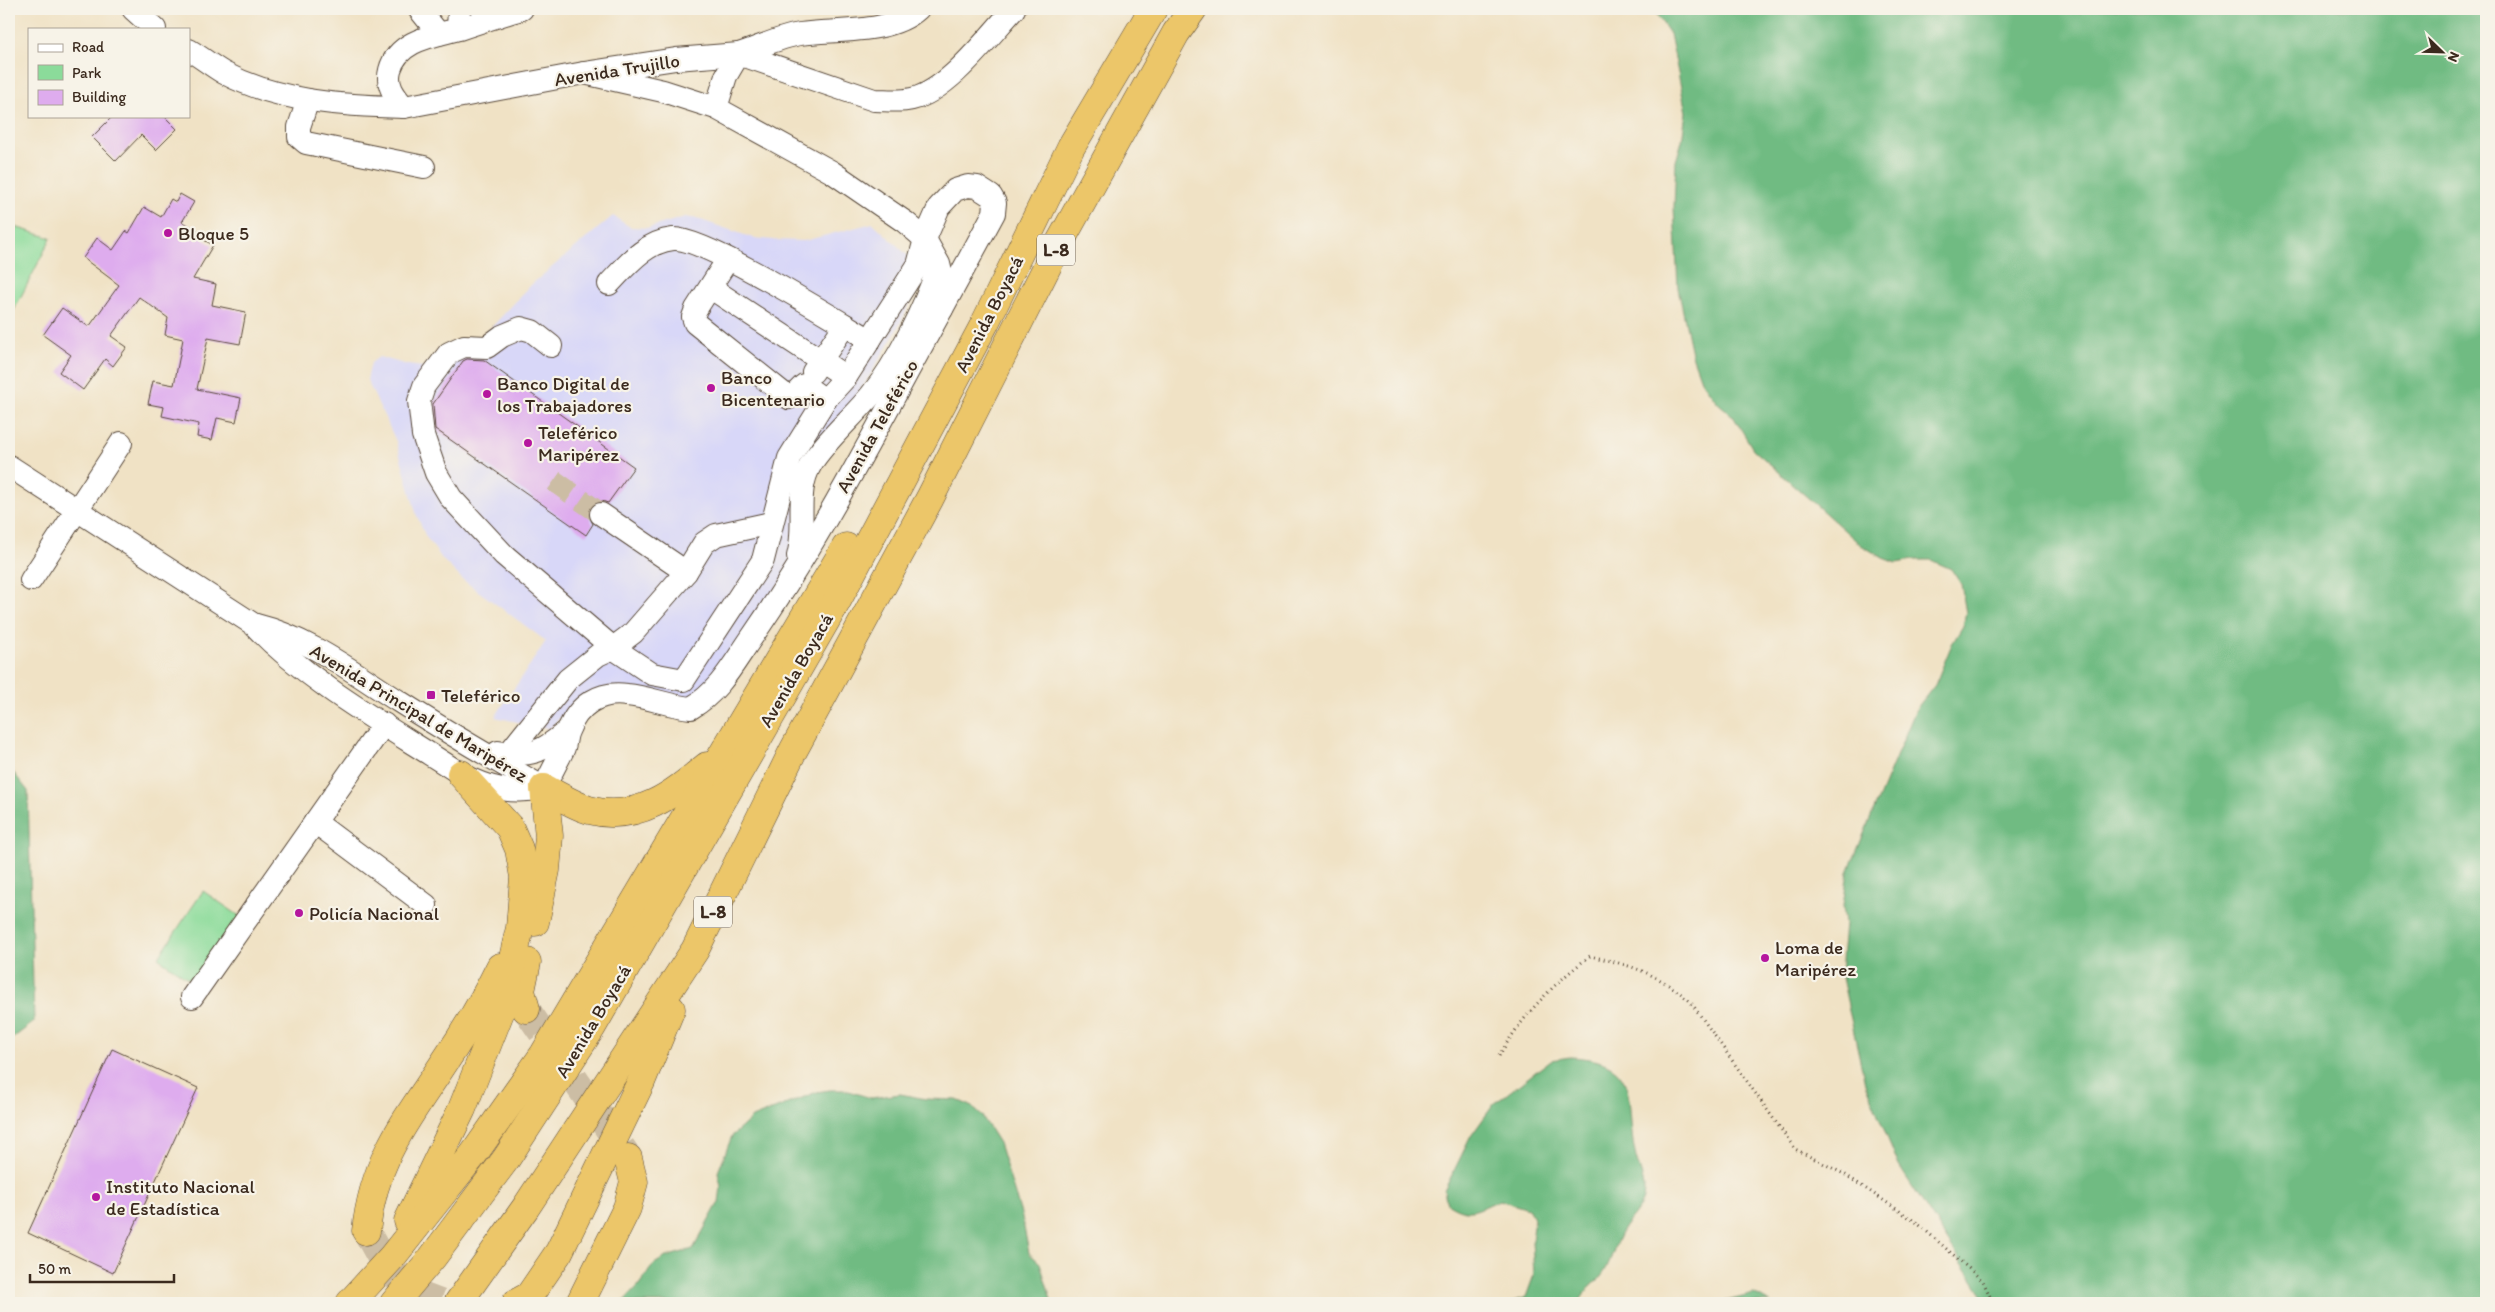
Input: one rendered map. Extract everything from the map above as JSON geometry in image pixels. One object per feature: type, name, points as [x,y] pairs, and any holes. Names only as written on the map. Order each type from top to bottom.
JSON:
[{"type":"highway","name":"Avenida Boyacá","points":[[394,1303],[432,1258],[506,1159],[592,1027],[837,601],[985,324],[1071,147],[1153,9]]},
{"type":"highway","name":"Avenida Boyacá","points":[[458,1303],[526,1207],[695,950],[793,751],[930,498],[1055,251],[1176,33],[1192,9]]},
{"type":"highway","points":[[350,1303],[392,1257],[473,1155],[544,1054],[720,755],[783,654],[870,506],[933,424]]},
{"type":"highway","points":[[544,788],[590,810],[627,811],[650,807],[671,795],[720,755]]},
{"type":"highway","points":[[392,1257],[424,1184],[462,1109],[494,1028],[501,1010],[520,928],[524,877],[519,849],[510,828],[461,774]]},
{"type":"highway","points":[[526,1009],[522,991],[547,862],[549,836],[544,788]]},
{"type":"highway","points":[[366,1231],[373,1191],[388,1150],[403,1123],[483,1002],[520,928]]},
{"type":"highway","points":[[516,1303],[529,1296],[559,1252],[641,1082],[695,950]]},
{"type":"highway","points":[[580,1303],[627,1208],[634,1182],[628,1158]]},
{"type":"street","points":[[133,9],[154,28]]},
{"type":"street","points":[[419,9],[452,24]]},
{"type":"street","points":[[404,107],[392,93],[388,78],[393,59],[402,48],[452,24],[522,9]]},
{"type":"street","points":[[716,108],[726,76],[739,54],[799,34],[858,31],[910,16],[918,9]]},
{"type":"street","name":"Avenida Trujillo","points":[[190,51],[225,73],[276,93],[308,100],[404,107],[558,80],[584,73],[676,59],[739,54],[874,100],[912,99],[945,83],[1014,9]]},
{"type":"street","name":"Avenida Teleférico","points":[[544,788],[564,748],[567,732],[581,707],[611,693],[630,695],[677,707],[691,708],[715,691],[789,582],[942,309],[944,285],[939,264],[925,239],[905,222],[832,172],[716,108],[664,91],[584,73]]},
{"type":"street","points":[[308,100],[299,127],[299,137],[306,143],[424,167]]},
{"type":"street","points":[[551,346],[532,331],[521,328],[502,336],[488,347],[464,346],[449,353],[424,386],[419,401],[423,435],[436,473],[451,498],[504,555],[613,648],[652,674],[684,680],[763,560],[789,458],[825,400],[846,377],[918,265],[925,239],[939,206],[955,190],[968,186],[977,188],[985,191],[995,203],[994,213],[942,309]]},
{"type":"street","points":[[609,284],[628,263],[651,245],[673,239],[684,239],[728,259],[870,340]]},
{"type":"street","points":[[728,259],[696,309],[693,317],[695,323],[789,398],[804,385],[845,325]]},
{"type":"street","name":"Avenida Teleférico","points":[[789,582],[802,543],[801,490],[811,463],[872,394],[904,343],[930,291],[939,264]]},
{"type":"street","points":[[711,288],[846,377]]},
{"type":"street","points":[[804,385],[825,400]]},
{"type":"street","points":[[31,580],[121,443]]},
{"type":"street","name":"Avenida Principal de Maripérez","points":[[9,466],[253,624],[273,646],[332,692],[461,774],[482,784],[505,790],[522,792],[544,788]]},
{"type":"street","points":[[601,514],[686,572]]},
{"type":"street","points":[[508,754],[568,679],[598,655],[613,648],[633,633],[686,572],[704,543],[716,535],[772,523]]},
{"type":"street","name":"Avenida Principal de Maripérez","points":[[253,624],[272,629],[297,640],[348,669],[474,748],[544,788]]},
{"type":"street","points":[[332,692],[328,674],[338,668],[348,669]]},
{"type":"street","points":[[192,998],[384,724]]},
{"type":"street","name":"Avenida Teleférico","points":[[474,748],[508,754],[530,754],[546,748],[567,732]]},
{"type":"street","points":[[315,822],[426,905]]},
{"type":"path","points":[[1499,1056],[1531,1009],[1566,974],[1590,956],[1628,964],[1669,984],[1690,1001],[1794,1150],[1844,1174],[1916,1222],[1983,1281],[1993,1303]]},
{"type":"shaded area","points":[[613,216],[630,227],[648,228],[685,217],[698,219],[753,238],[804,241],[873,223],[918,265],[921,273],[917,290],[894,335],[864,385],[803,465],[789,570],[716,676],[686,701],[656,698],[567,711],[549,729],[495,717],[546,641],[463,580],[443,560],[426,537],[417,516],[396,441],[367,380],[371,363],[379,357],[408,365],[439,369],[460,356],[489,330],[532,284]]},
{"type":"green space","points":[[1653,9],[2073,9],[2080,13],[2085,9],[2486,9],[2486,1303],[1988,1303],[1899,1166],[1865,1083],[1841,973],[1845,923],[1843,905],[1848,872],[1916,709],[1935,685],[1952,644],[1963,626],[1966,613],[1961,584],[1951,569],[1931,560],[1913,560],[1896,563],[1861,545],[1753,449],[1733,416],[1717,402],[1701,380],[1693,358],[1678,288],[1674,207],[1676,161],[1682,141],[1686,112],[1670,34]]},
{"type":"green space","points":[[9,225],[51,238],[9,320]]},
{"type":"green space","points":[[9,767],[28,791],[34,1022],[9,1041]]},
{"type":"green space","points":[[203,891],[241,917],[196,984],[158,958]]},
{"type":"green space","points":[[1570,1057],[1594,1060],[1610,1066],[1620,1075],[1626,1087],[1629,1101],[1635,1153],[1644,1186],[1643,1198],[1639,1208],[1621,1233],[1603,1274],[1578,1303],[1508,1303],[1526,1297],[1534,1275],[1532,1240],[1535,1220],[1528,1209],[1500,1200],[1474,1210],[1468,1211],[1455,1208],[1447,1203],[1444,1191],[1471,1136],[1494,1104],[1551,1060]]},
{"type":"green space","points":[[845,1090],[871,1098],[900,1094],[926,1099],[957,1100],[971,1106],[982,1116],[999,1143],[1022,1217],[1029,1253],[1040,1263],[1052,1303],[622,1303],[638,1286],[654,1264],[666,1257],[693,1249],[719,1202],[721,1187],[718,1172],[732,1136],[752,1118],[817,1092]]},
{"type":"green space","points":[[1754,1294],[1770,1303],[1719,1303]]},
{"type":"building","points":[[111,118],[166,118],[177,129],[156,150],[141,135],[116,161],[92,137]]},
{"type":"building","points":[[180,194],[194,202],[182,222],[207,235],[204,240],[213,245],[193,279],[216,284],[212,305],[246,312],[240,344],[208,338],[197,389],[241,398],[236,422],[217,418],[212,440],[197,437],[199,424],[162,416],[164,407],[148,404],[153,381],[174,385],[183,339],[165,335],[168,318],[139,297],[111,336],[127,347],[113,366],[105,359],[83,390],[59,372],[71,355],[43,335],[62,308],[89,327],[119,285],[83,258],[97,238],[113,250],[126,231],[129,233],[144,207],[161,217],[171,199],[176,202]]},
{"type":"building","name":"Teleférico Maripérez","points":[[467,359],[484,360],[634,467],[608,503],[602,501],[590,506],[588,514],[593,524],[586,535],[435,429],[433,404],[463,361]]},
{"type":"building","name":"Instituto Nacional de Estadística","points":[[112,1049],[198,1088],[113,1273],[28,1233]]},
{"type":"tunnel","points":[[554,481],[601,514]]},
{"type":"tunnel","points":[[526,1009],[626,1154]]},
{"type":"tunnel","points":[[366,1231],[385,1265],[414,1293],[440,1303]]},
{"type":"place","name":"Bloque 5","points":[[168,233]]},
{"type":"place","name":"Banco Bicentenario","points":[[711,388]]},
{"type":"place","name":"Banco Digital de los Trabajadores","points":[[487,394]]},
{"type":"place","name":"Teleférico Maripérez","points":[[528,443]]},
{"type":"place","name":"Teleférico","points":[[431,695]]},
{"type":"place","name":"Policía Nacional","points":[[299,913]]},
{"type":"place","name":"Loma de Maripérez","points":[[1765,958]]},
{"type":"place","name":"Instituto Nacional de Estadística","points":[[96,1197]]}]
